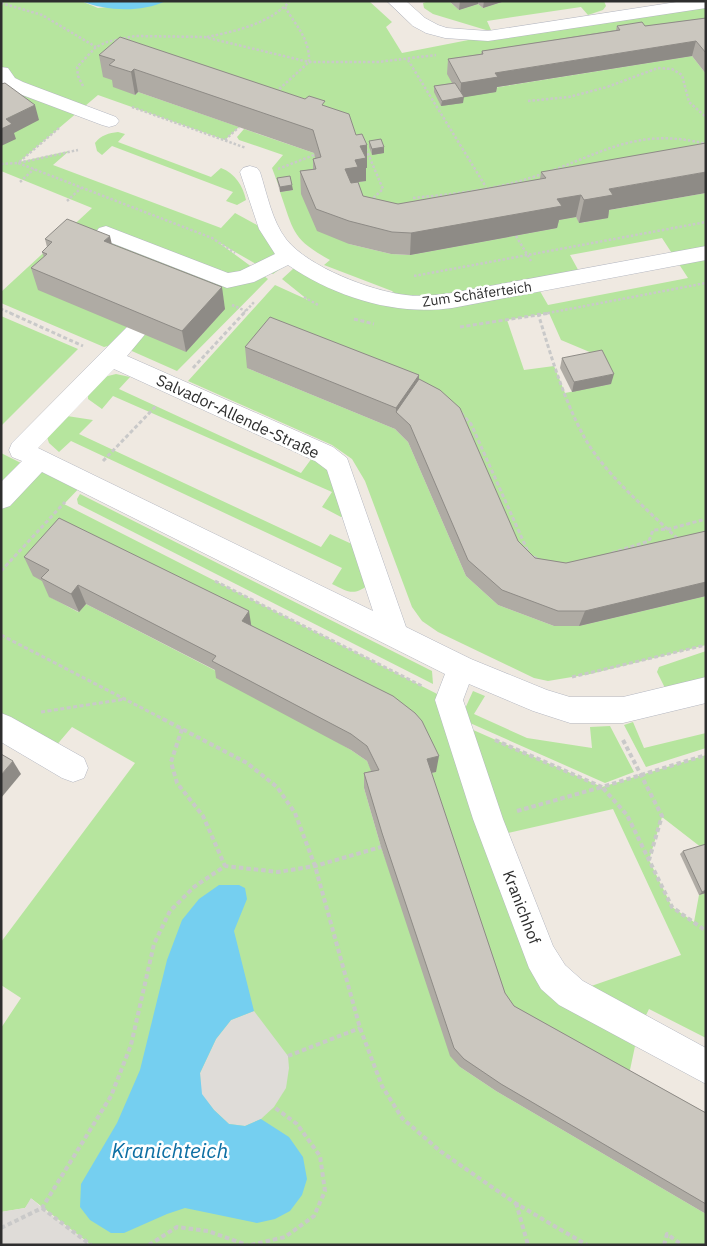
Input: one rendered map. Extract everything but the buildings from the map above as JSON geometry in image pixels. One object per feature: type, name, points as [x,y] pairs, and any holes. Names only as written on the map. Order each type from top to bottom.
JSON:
[{"type":"street","points":[[396,1],[419,22],[432,29],[445,33],[488,36],[706,3]]},
{"type":"street","points":[[610,1],[621,16]]},
{"type":"street","points":[[1,72],[8,82],[16,86],[109,121]]},
{"type":"street","name":"Zum Schäferteich","points":[[250,172],[267,220],[280,245],[295,261],[344,284],[381,298],[407,303],[432,303],[529,287],[706,253]]},
{"type":"street","points":[[106,233],[227,281],[246,277],[290,255]]},
{"type":"street","points":[[136,332],[21,450],[461,668],[539,700],[570,710],[608,711],[623,710],[706,690]]},
{"type":"street","name":"Salvador-Allende-Straße","points":[[111,358],[324,454],[338,465],[394,634]]},
{"type":"street","points":[[1,499],[39,459]]},
{"type":"street","points":[[448,700],[461,668]]},
{"type":"street","name":"Kranichhof","points":[[448,700],[488,819],[541,956],[553,977],[571,993],[706,1067]]},
{"type":"street","points":[[1,726],[73,768]]},
{"type":"path","points":[[89,91],[83,86],[78,76],[77,67],[96,47],[107,42],[135,36],[204,37],[227,33],[250,26],[285,7],[290,1]]},
{"type":"path","points":[[1,3],[42,15],[96,47]]},
{"type":"path","points":[[270,98],[309,62],[310,51],[307,39],[285,7]]},
{"type":"path","points":[[204,37],[309,62],[408,60],[491,194]]},
{"type":"path","points":[[107,42],[116,45]]},
{"type":"path","points":[[528,101],[569,98],[607,87],[658,68],[672,69],[682,75],[689,102],[706,117]]},
{"type":"path","points":[[126,104],[248,148]]},
{"type":"path","points":[[224,140],[239,127]]},
{"type":"path","points":[[413,198],[486,187],[531,177],[632,141],[660,136],[693,140],[706,144]]},
{"type":"path","points":[[364,146],[383,188],[366,206]]},
{"type":"path","points":[[1,164],[18,163],[78,150]]},
{"type":"path","points":[[274,171],[314,155]]},
{"type":"path","points":[[365,162],[371,161]]},
{"type":"path","points":[[20,182],[34,170]]},
{"type":"path","points":[[67,201],[81,188]]},
{"type":"path","points":[[412,276],[706,222]]},
{"type":"path","points":[[516,236],[538,274],[529,287],[554,366],[581,432],[610,473],[669,529],[681,543]]},
{"type":"path","points":[[176,386],[256,299]]},
{"type":"path","points":[[1,309],[111,358]]},
{"type":"path","points":[[107,458],[156,406]]},
{"type":"path","points":[[460,412],[471,424],[529,554],[543,562]]},
{"type":"path","points":[[1,570],[63,504],[72,509]]},
{"type":"path","points":[[612,553],[649,541],[654,530],[669,529],[706,519]]},
{"type":"path","points":[[212,580],[448,700]]},
{"type":"path","points":[[1,635],[247,763],[277,787],[294,813],[315,866],[360,1028],[382,1086],[402,1118],[440,1150],[515,1203],[587,1245]]},
{"type":"path","points":[[539,700],[548,681],[590,674],[706,645]]},
{"type":"path","points":[[40,712],[127,699]]},
{"type":"path","points":[[608,711],[662,816],[649,860]]},
{"type":"path","points":[[182,729],[171,762],[177,783],[203,816],[225,866]]},
{"type":"path","points":[[488,736],[602,787],[627,815],[672,906],[706,930]]},
{"type":"path","points":[[488,819],[602,787],[706,754]]},
{"type":"path","points":[[1,1228],[42,1208],[111,1096],[131,1045],[154,944],[170,911],[194,887],[225,866],[278,872],[315,866],[381,847]]},
{"type":"path","points":[[288,1056],[360,1028]]},
{"type":"path","points":[[251,1245],[285,1237],[314,1216],[325,1191],[320,1156],[297,1124],[274,1107]]},
{"type":"path","points":[[515,1203],[528,1245]]},
{"type":"path","points":[[42,1208],[91,1245]]},
{"type":"path","points":[[148,1245],[177,1227],[208,1231],[247,1245]]},
{"type":"path","points":[[664,1245],[667,1234],[682,1245]]},
{"type":"green space","points":[[1,1],[81,1],[98,8],[166,1],[369,1],[392,22],[386,27],[402,53],[494,35],[706,3],[706,33],[493,88],[692,56],[706,74],[706,165],[369,221],[355,183],[365,181],[360,169],[119,83],[135,95],[138,92],[239,127],[225,140],[98,95],[19,162],[69,151],[53,165],[221,228],[235,213],[257,225],[287,264],[273,274],[218,242],[268,279],[177,371],[116,344],[104,347],[1,303],[1,292],[92,208],[1,171]]},
{"type":"green space","points":[[429,1],[449,1],[459,10],[478,4],[483,8],[505,1],[604,1],[606,6],[603,10],[588,15],[581,7],[487,21],[491,30],[486,30],[433,14],[424,8],[423,3]]},
{"type":"green space","points":[[244,129],[314,153],[322,180],[349,244],[391,254],[410,255],[557,228],[553,221],[576,217],[580,223],[607,218],[604,211],[706,193],[706,545],[531,574],[458,426],[247,368],[395,429],[408,442],[466,576],[498,605],[554,626],[579,626],[706,596],[706,645],[590,674],[548,681],[534,678],[438,632],[422,621],[412,607],[365,481],[352,459],[332,445],[188,381],[275,285],[308,300],[282,279],[294,268],[406,303],[392,291],[324,265],[330,260],[301,240],[288,217],[280,192],[293,190],[278,184],[272,168],[283,155],[239,140],[237,137]],"holes":[[[662,238],[688,278],[548,305],[537,286],[582,277],[570,255]],[[549,313],[561,340],[592,353],[611,384],[565,393],[554,366],[524,370],[507,320]]]},
{"type":"green space","points":[[118,132],[125,134],[118,142],[211,177],[221,168],[226,170],[238,181],[246,200],[237,205],[226,201],[233,192],[112,146],[102,155],[97,151],[95,143],[97,140],[105,135]]},
{"type":"green space","points":[[1,316],[78,349],[1,426]]},
{"type":"green space","points":[[116,374],[130,377],[119,389],[301,473],[312,458],[330,469],[348,514],[341,517],[322,507],[332,492],[113,396],[102,409],[88,399],[88,391],[104,377]]},
{"type":"green space","points":[[67,416],[93,420],[79,434],[321,547],[330,534],[354,545],[368,585],[354,592],[342,589],[332,584],[342,568],[71,441],[59,452],[49,443],[47,437]]},
{"type":"green space","points":[[1,453],[31,468],[85,482],[64,504],[449,700],[471,729],[602,787],[706,755],[706,847],[702,848],[662,817],[649,860],[672,907],[694,922],[699,895],[706,893],[706,1038],[649,1009],[638,1032],[627,1084],[509,1016],[425,774],[436,772],[57,588],[50,597],[78,612],[86,604],[220,673],[367,761],[378,785],[364,788],[381,847],[460,1067],[496,1091],[706,1214],[706,1245],[91,1245],[32,1199],[25,1208],[1,1212],[1,1028],[21,998],[1,985],[1,942],[135,763],[72,727],[49,754],[1,726]],"holes":[[[613,809],[681,955],[571,993],[495,836]]]},
{"type":"green space","points":[[80,494],[432,671],[433,684],[78,504],[77,499]]},
{"type":"green space","points":[[706,651],[706,678],[665,688],[657,672],[659,667]]},
{"type":"green space","points":[[473,691],[485,696],[474,714],[527,738],[592,748],[590,727],[610,726],[634,772],[605,783],[470,723],[464,711]]},
{"type":"green space","points":[[633,722],[644,748],[706,733],[706,748],[646,767],[624,725]]},
{"type":"shaded area","points":[[254,1011],[288,1056],[289,1068],[286,1088],[274,1107],[261,1119],[245,1126],[229,1124],[201,1094],[200,1073],[216,1039],[231,1020]]},
{"type":"shaded area","points":[[31,1198],[91,1245],[1,1245],[1,1212],[25,1208]]},
{"type":"water","points":[[81,1],[166,1],[134,9],[112,9]]},
{"type":"water","name":"Kranichteich","points":[[219,885],[239,885],[245,888],[247,899],[234,931],[254,1011],[231,1020],[216,1039],[200,1073],[202,1094],[214,1110],[229,1124],[245,1126],[261,1119],[289,1137],[303,1157],[307,1179],[302,1195],[290,1211],[275,1219],[257,1223],[185,1208],[124,1233],[111,1233],[90,1220],[80,1207],[81,1184],[117,1123],[140,1070],[167,960],[182,920],[199,899]]}]
